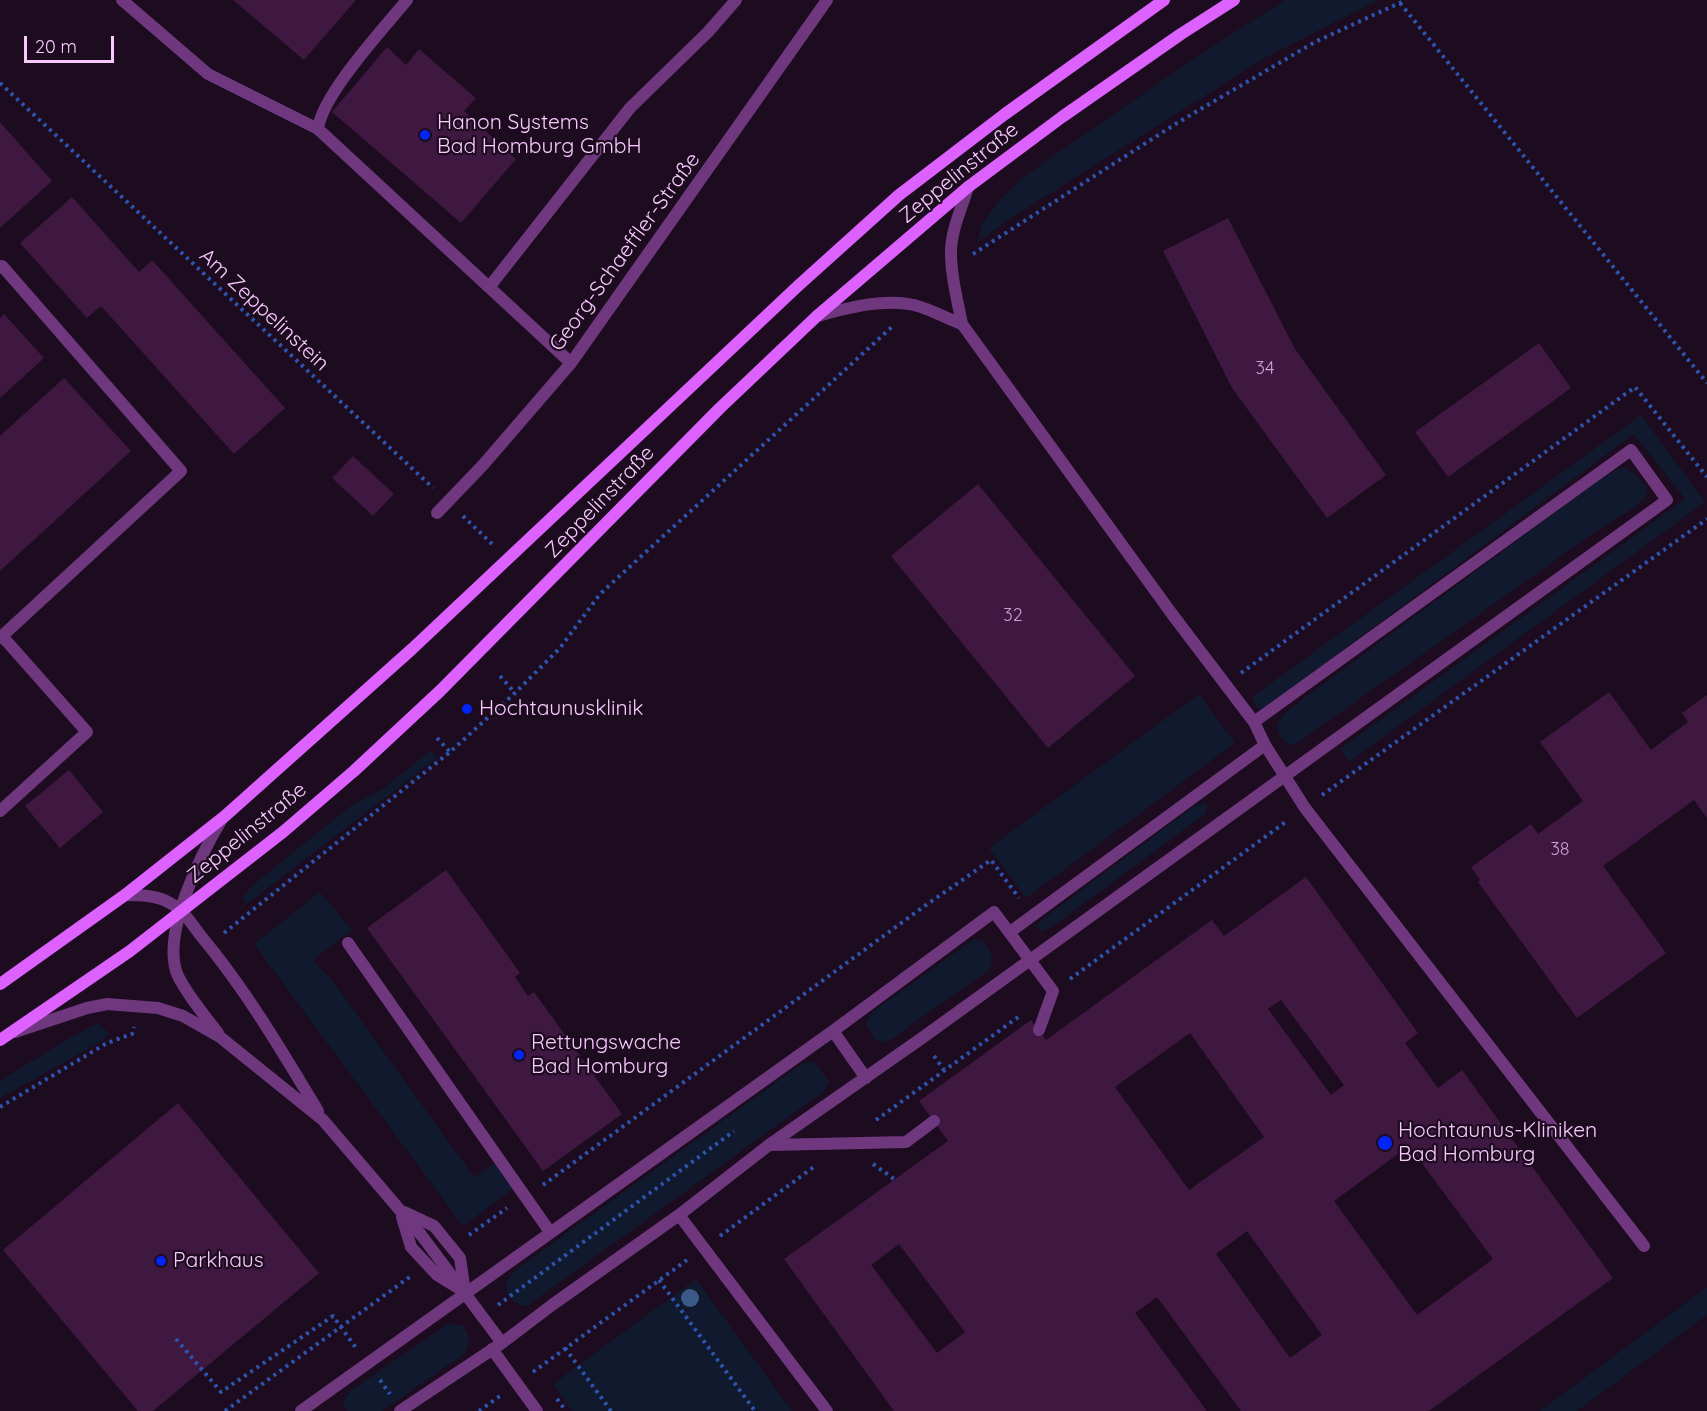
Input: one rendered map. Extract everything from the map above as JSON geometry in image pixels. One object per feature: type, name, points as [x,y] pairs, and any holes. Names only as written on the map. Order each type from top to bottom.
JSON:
[{"type":"main road","points":[[1138,17],[1153,0]]},
{"type":"main road","name":"Zeppelinstraße","points":[[0,984],[125,895],[225,816],[412,649],[799,285],[899,195],[1005,114],[1164,0]]},
{"type":"main road","name":"Zeppelinstraße","points":[[0,1040],[130,951],[283,832],[354,771],[440,691],[720,408],[817,316],[968,187],[1071,110],[1234,0]]},
{"type":"street","points":[[122,0],[208,74],[318,129],[571,363]]},
{"type":"street","points":[[318,129],[322,111],[351,69],[407,0]]},
{"type":"street","points":[[490,286],[630,108],[708,32],[736,0]]},
{"type":"street","name":"Georg-Schaeffler-Straße","points":[[437,513],[510,434],[571,363],[827,0]]},
{"type":"street","points":[[968,187],[950,253],[962,324],[1254,722],[1283,776],[1305,808],[1644,1246]]},
{"type":"street","points":[[0,268],[2,266],[181,471],[1,637],[87,732],[0,811]]},
{"type":"street","points":[[817,316],[887,303],[915,305],[962,324]]},
{"type":"street","points":[[400,1411],[497,1346],[679,1215],[769,1145],[866,1078],[1667,500],[1631,450],[1254,722]]},
{"type":"street","points":[[1010,932],[1265,745]]},
{"type":"street","points":[[220,1036],[185,989],[177,974],[172,944],[181,911],[208,842],[225,816]]},
{"type":"street","points":[[125,895],[159,898],[170,903],[181,911],[208,944],[261,1017],[324,1120],[400,1210],[483,1316],[497,1346],[537,1411]]},
{"type":"street","points":[[301,1411],[833,1031],[994,912],[1053,991],[1039,1030]]},
{"type":"street","points":[[348,944],[550,1232]]},
{"type":"street","points":[[11,1033],[106,1004],[158,1008],[183,1016],[220,1036],[324,1120]]},
{"type":"street","points":[[833,1031],[866,1078]]},
{"type":"street","points":[[769,1145],[906,1142],[934,1121]]},
{"type":"street","points":[[400,1210],[434,1226],[460,1258],[466,1293]]},
{"type":"street","points":[[400,1210],[411,1246],[437,1275],[466,1293]]},
{"type":"street","points":[[679,1215],[827,1411]]},
{"type":"path","points":[[973,254],[1177,123],[1315,42],[1406,0]]},
{"type":"path","points":[[1400,3],[1707,383]]},
{"type":"path","name":"Am Zeppelinstein","points":[[0,83],[448,502],[507,560]]},
{"type":"path","points":[[208,944],[242,921],[450,752],[560,648],[600,594],[894,324]]},
{"type":"path","points":[[1225,685],[1635,387],[1707,477]]},
{"type":"path","points":[[536,1370],[1347,776],[1707,519]]},
{"type":"path","points":[[500,676],[515,693]]},
{"type":"path","points":[[437,738],[450,752]]},
{"type":"path","points":[[451,1247],[525,1196],[919,910],[992,860],[1024,905]]},
{"type":"path","points":[[0,1107],[107,1043],[132,1034],[140,1005]]},
{"type":"path","points":[[483,1316],[740,1127]]},
{"type":"path","points":[[225,1411],[428,1264]]},
{"type":"path","points":[[659,1281],[755,1411]]},
{"type":"path","points":[[176,1339],[221,1392],[333,1316],[341,1327]]},
{"type":"path","points":[[565,1348],[611,1411]]},
{"type":"path","points":[[488,1404],[493,1411]]},
{"type":"shaded area","points":[[1285,0],[1378,0],[1263,59],[1008,220],[978,242],[982,224],[999,201],[1026,175],[1195,58]]},
{"type":"shaded area","points":[[1641,415],[1705,502],[1349,762],[1340,749],[1685,499],[1634,434],[1262,710],[1257,708],[1252,697]]},
{"type":"shaded area","points":[[1624,467],[1633,472],[1647,487],[1646,496],[1635,507],[1598,530],[1293,746],[1281,738],[1277,724],[1285,713],[1579,495],[1615,470]]},
{"type":"shaded area","points":[[1199,694],[1235,743],[1026,898],[989,848]]},
{"type":"shaded area","points":[[431,750],[437,758],[246,905],[242,897],[253,885],[349,807],[384,788]]},
{"type":"shaded area","points":[[1204,802],[1208,806],[1205,814],[1052,927],[1041,932],[1036,926],[1194,806]]},
{"type":"shaded area","points":[[320,892],[352,930],[313,960],[332,980],[474,1177],[494,1164],[514,1188],[463,1226],[254,944]]},
{"type":"shaded area","points":[[974,939],[983,941],[990,952],[992,962],[988,971],[895,1038],[884,1042],[875,1040],[866,1023],[872,1012]]},
{"type":"shaded area","points":[[98,1023],[109,1033],[102,1041],[0,1098],[0,1081]]},
{"type":"shaded area","points":[[803,1063],[815,1063],[829,1081],[823,1092],[527,1306],[518,1304],[510,1298],[507,1290],[508,1280],[522,1265]]},
{"type":"shaded area","points":[[696,1279],[792,1411],[572,1411],[553,1384]]},
{"type":"shaded area","points":[[1707,1287],[1707,1315],[1577,1411],[1540,1411]]},
{"type":"shaded area","points":[[448,1324],[463,1326],[468,1334],[469,1343],[463,1355],[382,1411],[348,1411],[343,1405],[350,1391]]},
{"type":"building","points":[[233,0],[356,0],[304,60]]},
{"type":"building","name":"Hanon Systems Bad Homburg GmbH","points":[[387,47],[406,65],[419,49],[476,98],[464,111],[516,159],[461,223],[332,112]]},
{"type":"building","points":[[0,122],[52,181],[0,228]]},
{"type":"building","points":[[72,197],[139,272],[152,260],[285,408],[234,454],[101,306],[87,318],[20,243]]},
{"type":"building","points":[[1228,218],[1295,349],[1386,475],[1327,518],[1232,388],[1163,251]]},
{"type":"building","points":[[4,314],[44,358],[0,398],[0,318]]},
{"type":"building","points":[[1539,343],[1571,388],[1448,477],[1415,432]]},
{"type":"building","points":[[64,378],[131,451],[0,571],[0,436]]},
{"type":"building","points":[[353,456],[394,494],[373,516],[332,478]]},
{"type":"building","points":[[978,484],[1135,676],[1048,748],[891,556]]},
{"type":"building","points":[[1609,692],[1651,750],[1688,722],[1682,713],[1707,695],[1707,818],[1694,800],[1603,866],[1666,953],[1577,1018],[1478,882],[1480,880],[1471,867],[1531,824],[1538,834],[1583,801],[1540,742]]},
{"type":"building","points":[[69,770],[103,812],[60,848],[25,806]]},
{"type":"building","name":"Rettungswache Bad Homburg","points":[[446,870],[520,973],[515,977],[528,996],[534,992],[622,1114],[543,1171],[367,928]]},
{"type":"building","name":"Hochtaunus-Kliniken Bad Homburg","points":[[1306,877],[1418,1033],[1405,1043],[1438,1088],[1462,1070],[1613,1278],[1429,1411],[1241,1411],[1157,1297],[1135,1313],[1207,1411],[894,1411],[784,1259],[948,1141],[919,1101],[1031,1020],[1046,1040],[1212,920],[1224,936]],"holes":[[[1281,1000],[1344,1085],[1331,1095],[1268,1009]],[[1190,1033],[1264,1137],[1189,1190],[1115,1087]],[[1409,1146],[1493,1259],[1417,1315],[1334,1201]],[[1247,1231],[1322,1335],[1290,1358],[1216,1254]],[[899,1244],[965,1332],[937,1353],[871,1265]]]},
{"type":"building","name":"Parkhaus","points":[[178,1103],[319,1273],[153,1411],[138,1411],[3,1250]]},
{"type":"place","name":"Hanon Systems Bad Homburg GmbH","points":[[425,135]]},
{"type":"place","name":"Hochtaunusklinik","points":[[467,709]]},
{"type":"place","name":"Rettungswache Bad Homburg","points":[[519,1055]]},
{"type":"place","name":"Hochtaunus-Kliniken Bad Homburg","points":[[1385,1143]]},
{"type":"place","name":"Parkhaus","points":[[161,1261]]}]
